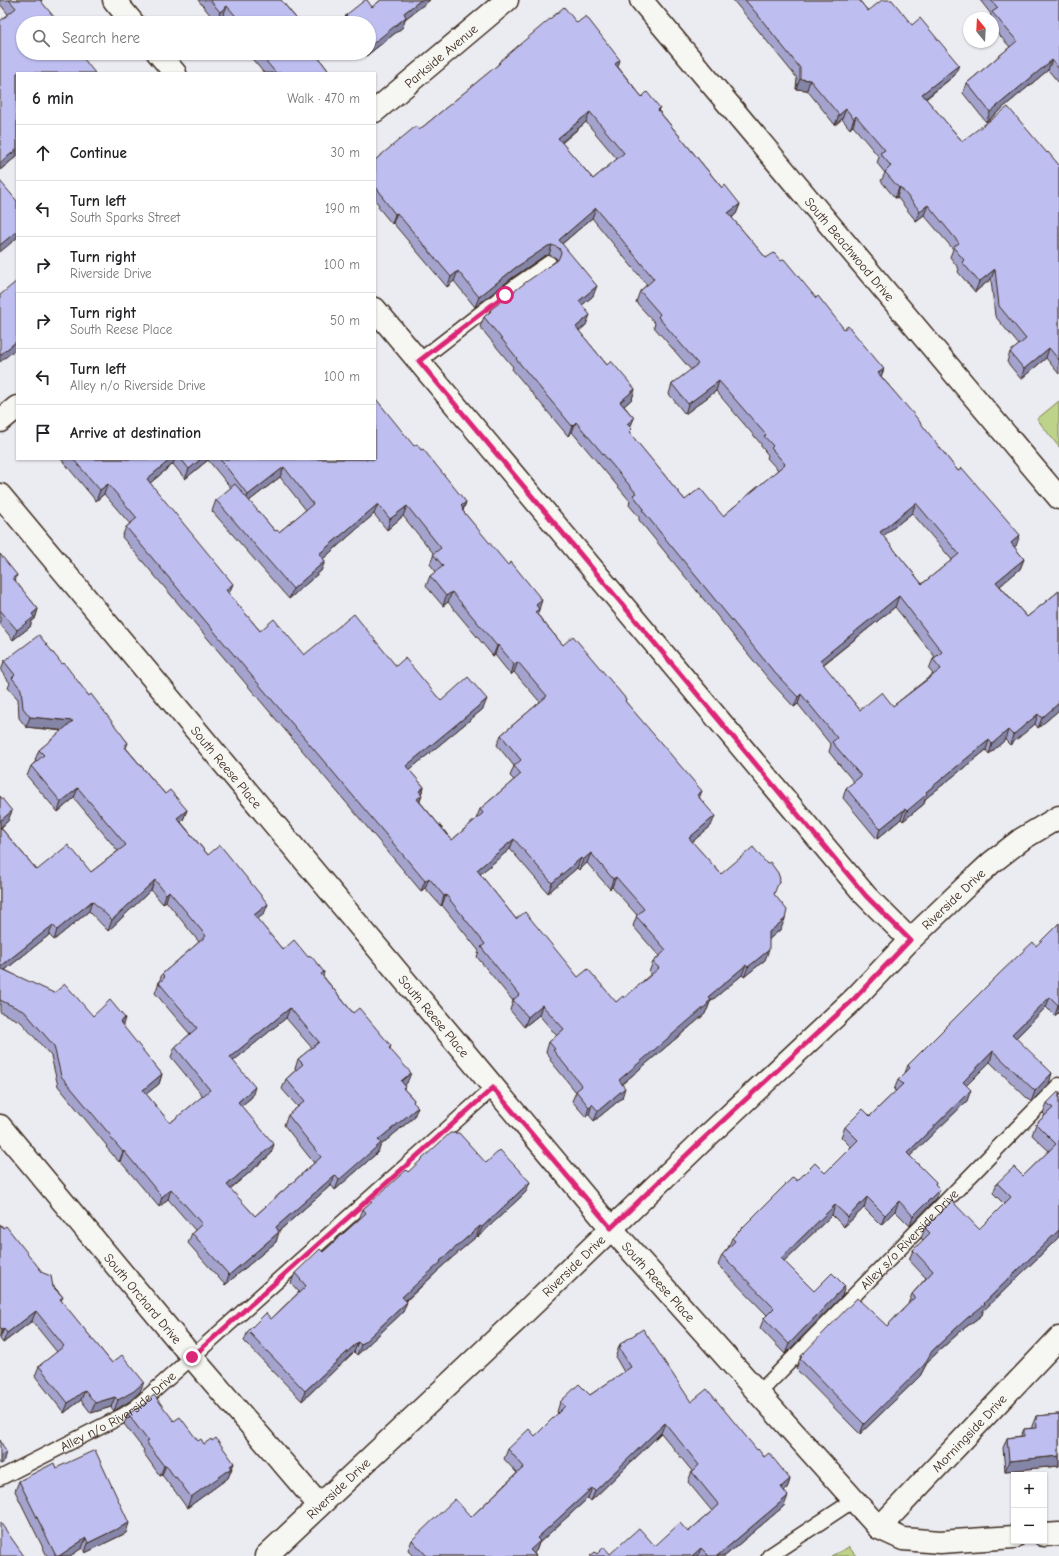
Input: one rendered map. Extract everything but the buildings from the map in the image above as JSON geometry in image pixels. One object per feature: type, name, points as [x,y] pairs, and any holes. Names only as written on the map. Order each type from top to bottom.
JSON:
[{"type":"street","points":[[114,0],[127,16]]},
{"type":"street","name":"Parkside Avenue","points":[[376,109],[507,0]]},
{"type":"street","name":"South Beachwood Drive","points":[[641,0],[1059,498]]},
{"type":"street","points":[[164,60],[174,72]]},
{"type":"street","points":[[376,310],[866,896],[910,940]]},
{"type":"street","points":[[0,421],[16,408]]},
{"type":"street","name":"South Reese Place","points":[[0,495],[611,1228],[880,1528]]},
{"type":"street","name":"Riverside Drive","points":[[266,1556],[520,1316],[700,1142],[854,999],[910,940],[991,863],[1022,839],[1059,817]]},
{"type":"street","name":"South Orchard Drive","points":[[0,1126],[192,1357],[319,1505]]},
{"type":"street","name":"Morningside Drive","points":[[880,1528],[1059,1338]]},
{"type":"street","points":[[880,1528],[903,1539],[940,1542],[1011,1537]]},
{"type":"street","points":[[1047,1535],[1059,1534]]},
{"type":"lane","points":[[419,361],[517,285],[549,263]]},
{"type":"lane","name":"Alley s/o Riverside Drive","points":[[759,1393],[1059,1085]]},
{"type":"lane","name":"Alley n/o Riverside Drive","points":[[0,1478],[135,1408],[493,1088]]},
{"type":"lane","points":[[769,1556],[854,1500]]},
{"type":"green space","points":[[1059,401],[1059,447],[1037,419]]},
{"type":"green space","points":[[849,1547],[856,1556],[831,1556]]},
{"type":"route","points":[[192,1357],[493,1088],[611,1228],[700,1142],[854,999],[910,940],[866,896],[419,361],[505,295]]}]
